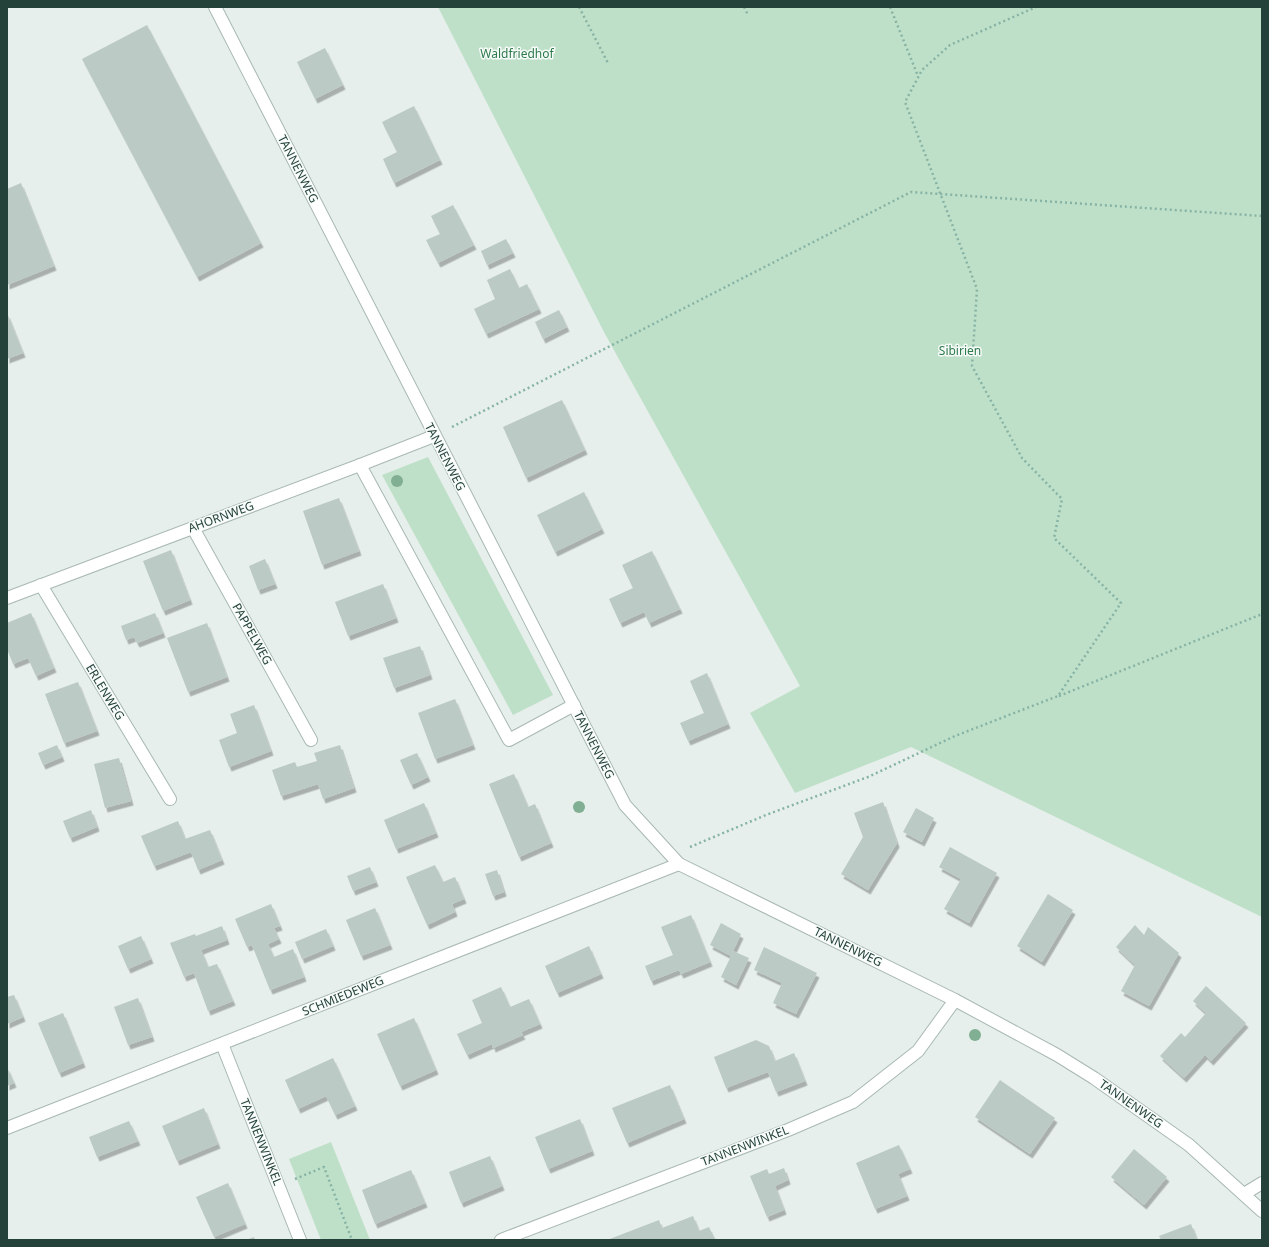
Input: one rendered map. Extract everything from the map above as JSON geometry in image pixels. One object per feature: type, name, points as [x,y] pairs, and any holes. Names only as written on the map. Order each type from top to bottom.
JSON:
[{"type":"street","name":"TANNENWEG","points":[[215,7],[625,806],[674,860],[955,1000],[1056,1055],[1094,1078],[1189,1145],[1262,1211]]},
{"type":"street","name":"AHORNWEG","points":[[7,598],[434,436]]},
{"type":"street","points":[[360,465],[509,740],[574,706]]},
{"type":"street","name":"PAPPELWEG","points":[[193,528],[311,740]]},
{"type":"street","name":"ERLENWEG","points":[[41,585],[170,798]]},
{"type":"street","name":"SCHMIEDEWEG","points":[[7,1128],[222,1044],[674,860]]},
{"type":"street","name":"TANNENWINKEL","points":[[501,1240],[781,1133],[853,1102],[918,1051],[955,1000]]},
{"type":"street","name":"TANNENWINKEL","points":[[222,1044],[300,1240]]},
{"type":"street","points":[[1244,1194],[1262,1183]]},
{"type":"path","points":[[579,7],[608,63]]},
{"type":"path","points":[[744,7],[748,15]]},
{"type":"path","points":[[890,7],[918,76]]},
{"type":"path","points":[[1036,7],[950,45],[922,70],[905,102],[977,290],[972,366],[1022,458],[1062,499],[1054,538],[1122,603],[1058,696]]},
{"type":"path","points":[[434,436],[911,192],[1262,216]]},
{"type":"path","points":[[674,860],[766,815],[868,777],[955,736],[1262,614]]},
{"type":"path","points":[[279,1186],[324,1167],[352,1240]]},
{"type":"green space","name":"Sibirien","points":[[438,7],[1262,7],[1262,917],[911,747],[795,793],[750,713],[800,686],[605,334]]},
{"type":"green space","points":[[428,457],[553,695],[513,715],[382,475]]},
{"type":"green space","points":[[331,1142],[370,1240],[321,1240],[289,1159]]},
{"type":"building","points":[[147,25],[261,243],[197,277],[82,59]]},
{"type":"building","points":[[325,48],[343,85],[315,99],[297,62]]},
{"type":"building","points":[[414,106],[440,160],[394,183],[383,159],[397,152],[382,122]]},
{"type":"building","points":[[21,183],[54,266],[7,285],[7,189]]},
{"type":"building","points":[[453,205],[474,245],[438,263],[426,240],[440,234],[431,216]]},
{"type":"building","points":[[506,239],[513,253],[487,265],[481,251]]},
{"type":"building","points":[[510,269],[519,288],[527,284],[539,309],[486,334],[474,309],[495,299],[487,280]]},
{"type":"building","points":[[559,310],[567,327],[543,339],[535,322]]},
{"type":"building","points":[[7,313],[23,353],[7,359]]},
{"type":"building","points":[[562,400],[585,450],[526,478],[503,427]]},
{"type":"building","points":[[584,492],[602,529],[555,552],[537,515]]},
{"type":"building","points":[[339,498],[359,551],[322,565],[303,511]]},
{"type":"building","points":[[171,550],[190,600],[163,611],[143,561]]},
{"type":"building","points":[[652,551],[680,609],[649,623],[644,612],[620,623],[609,599],[633,588],[622,565]]},
{"type":"building","points":[[265,559],[275,584],[258,590],[249,566]]},
{"type":"building","points":[[383,584],[396,618],[348,636],[335,602]]},
{"type":"building","points":[[31,613],[54,668],[36,676],[28,658],[13,664],[7,649],[7,623]]},
{"type":"building","points":[[155,613],[163,633],[137,643],[134,637],[126,640],[121,626]]},
{"type":"building","points":[[207,623],[227,677],[188,692],[167,638]]},
{"type":"building","points":[[420,646],[430,675],[394,688],[383,658]]},
{"type":"building","points":[[707,673],[728,724],[688,741],[680,723],[704,713],[690,681]]},
{"type":"building","points":[[78,682],[97,731],[64,743],[45,694]]},
{"type":"building","points":[[455,699],[473,745],[435,759],[418,713]]},
{"type":"building","points":[[254,705],[271,751],[229,767],[219,740],[237,733],[230,714]]},
{"type":"building","points":[[57,745],[62,757],[43,765],[38,753]]},
{"type":"building","points":[[340,745],[354,788],[323,799],[318,784],[281,796],[272,770],[295,762],[297,767],[317,761],[314,753]]},
{"type":"building","points":[[417,753],[428,777],[411,785],[400,760]]},
{"type":"building","points":[[119,758],[131,801],[105,808],[94,764]]},
{"type":"building","points":[[514,774],[528,807],[535,804],[551,843],[519,857],[489,784]]},
{"type":"building","points":[[883,802],[897,843],[868,890],[841,874],[863,837],[854,813]]},
{"type":"building","points":[[424,803],[436,833],[396,849],[384,820]]},
{"type":"building","points":[[916,808],[934,818],[922,842],[903,832]]},
{"type":"building","points":[[91,810],[97,827],[70,838],[63,821]]},
{"type":"building","points":[[178,821],[185,839],[210,830],[222,860],[198,870],[191,852],[154,866],[141,836]]},
{"type":"building","points":[[950,847],[997,873],[969,923],[944,909],[961,879],[939,867]]},
{"type":"building","points":[[435,865],[443,882],[455,877],[464,899],[452,904],[455,912],[427,925],[406,877]]},
{"type":"building","points":[[370,867],[376,882],[353,891],[347,876]]},
{"type":"building","points":[[497,870],[504,892],[493,896],[485,874]]},
{"type":"building","points":[[1048,894],[1073,910],[1042,962],[1017,946]]},
{"type":"building","points":[[271,904],[280,926],[274,928],[279,939],[268,944],[274,957],[293,949],[304,977],[270,990],[252,945],[247,947],[235,919]]},
{"type":"building","points":[[375,908],[390,945],[361,956],[346,920]]},
{"type":"building","points":[[691,915],[710,962],[681,974],[679,970],[651,981],[645,966],[673,955],[661,927]]},
{"type":"building","points":[[721,923],[741,934],[733,951],[749,958],[736,985],[721,977],[731,956],[710,945]]},
{"type":"building","points":[[1135,925],[1144,935],[1148,927],[1179,953],[1149,1006],[1121,991],[1135,965],[1116,947]]},
{"type":"building","points":[[222,926],[227,940],[201,950],[208,967],[217,964],[233,1001],[208,1011],[194,973],[184,977],[170,943],[195,934],[196,936]]},
{"type":"building","points":[[326,929],[333,946],[302,959],[295,942]]},
{"type":"building","points":[[141,936],[151,959],[128,969],[118,946]]},
{"type":"building","points":[[589,946],[601,974],[557,993],[545,966]]},
{"type":"building","points":[[764,947],[817,973],[796,1014],[773,1003],[782,983],[754,970]]},
{"type":"building","points":[[1206,986],[1246,1023],[1211,1061],[1205,1055],[1184,1078],[1160,1056],[1181,1033],[1185,1037],[1206,1013],[1193,1001]]},
{"type":"building","points":[[501,987],[510,1007],[529,999],[540,1024],[521,1032],[523,1035],[493,1048],[492,1044],[467,1055],[457,1034],[482,1023],[472,1000]]},
{"type":"building","points":[[14,995],[23,1017],[7,1024],[7,997]]},
{"type":"building","points":[[138,998],[152,1037],[128,1045],[114,1007]]},
{"type":"building","points":[[63,1013],[83,1063],[59,1073],[38,1023]]},
{"type":"building","points":[[414,1018],[436,1070],[400,1086],[377,1034]]},
{"type":"building","points":[[756,1040],[769,1046],[775,1061],[794,1053],[805,1081],[776,1092],[768,1072],[726,1088],[714,1057]]},
{"type":"building","points":[[333,1058],[355,1106],[335,1115],[326,1096],[298,1109],[285,1080]]},
{"type":"building","points":[[7,1067],[14,1083],[7,1086]]},
{"type":"building","points":[[1000,1080],[1055,1118],[1030,1154],[975,1117]]},
{"type":"building","points":[[670,1085],[684,1119],[627,1143],[612,1108]]},
{"type":"building","points":[[204,1108],[218,1144],[177,1161],[162,1126]]},
{"type":"building","points":[[580,1119],[592,1151],[548,1169],[535,1137]]},
{"type":"building","points":[[129,1121],[138,1141],[97,1157],[89,1137]]},
{"type":"building","points":[[899,1145],[910,1169],[898,1174],[907,1196],[875,1209],[856,1163]]},
{"type":"building","points":[[1134,1149],[1167,1177],[1144,1205],[1111,1177]]},
{"type":"building","points":[[490,1156],[502,1186],[461,1203],[449,1172]]},
{"type":"building","points":[[784,1168],[788,1180],[775,1186],[784,1210],[767,1217],[750,1176],[767,1169],[769,1174]]},
{"type":"building","points":[[411,1170],[425,1203],[375,1224],[362,1190]]},
{"type":"building","points":[[228,1183],[245,1224],[214,1237],[196,1197]]},
{"type":"building","points":[[693,1216],[699,1231],[709,1227],[715,1240],[607,1240],[659,1220],[662,1228]]},
{"type":"building","points":[[1191,1224],[1197,1240],[1161,1240],[1159,1236]]},
{"type":"building","points":[[254,1237],[255,1240],[246,1240]]},
{"type":"park label","name":"Waldfriedhof","points":[[517,54]]}]
